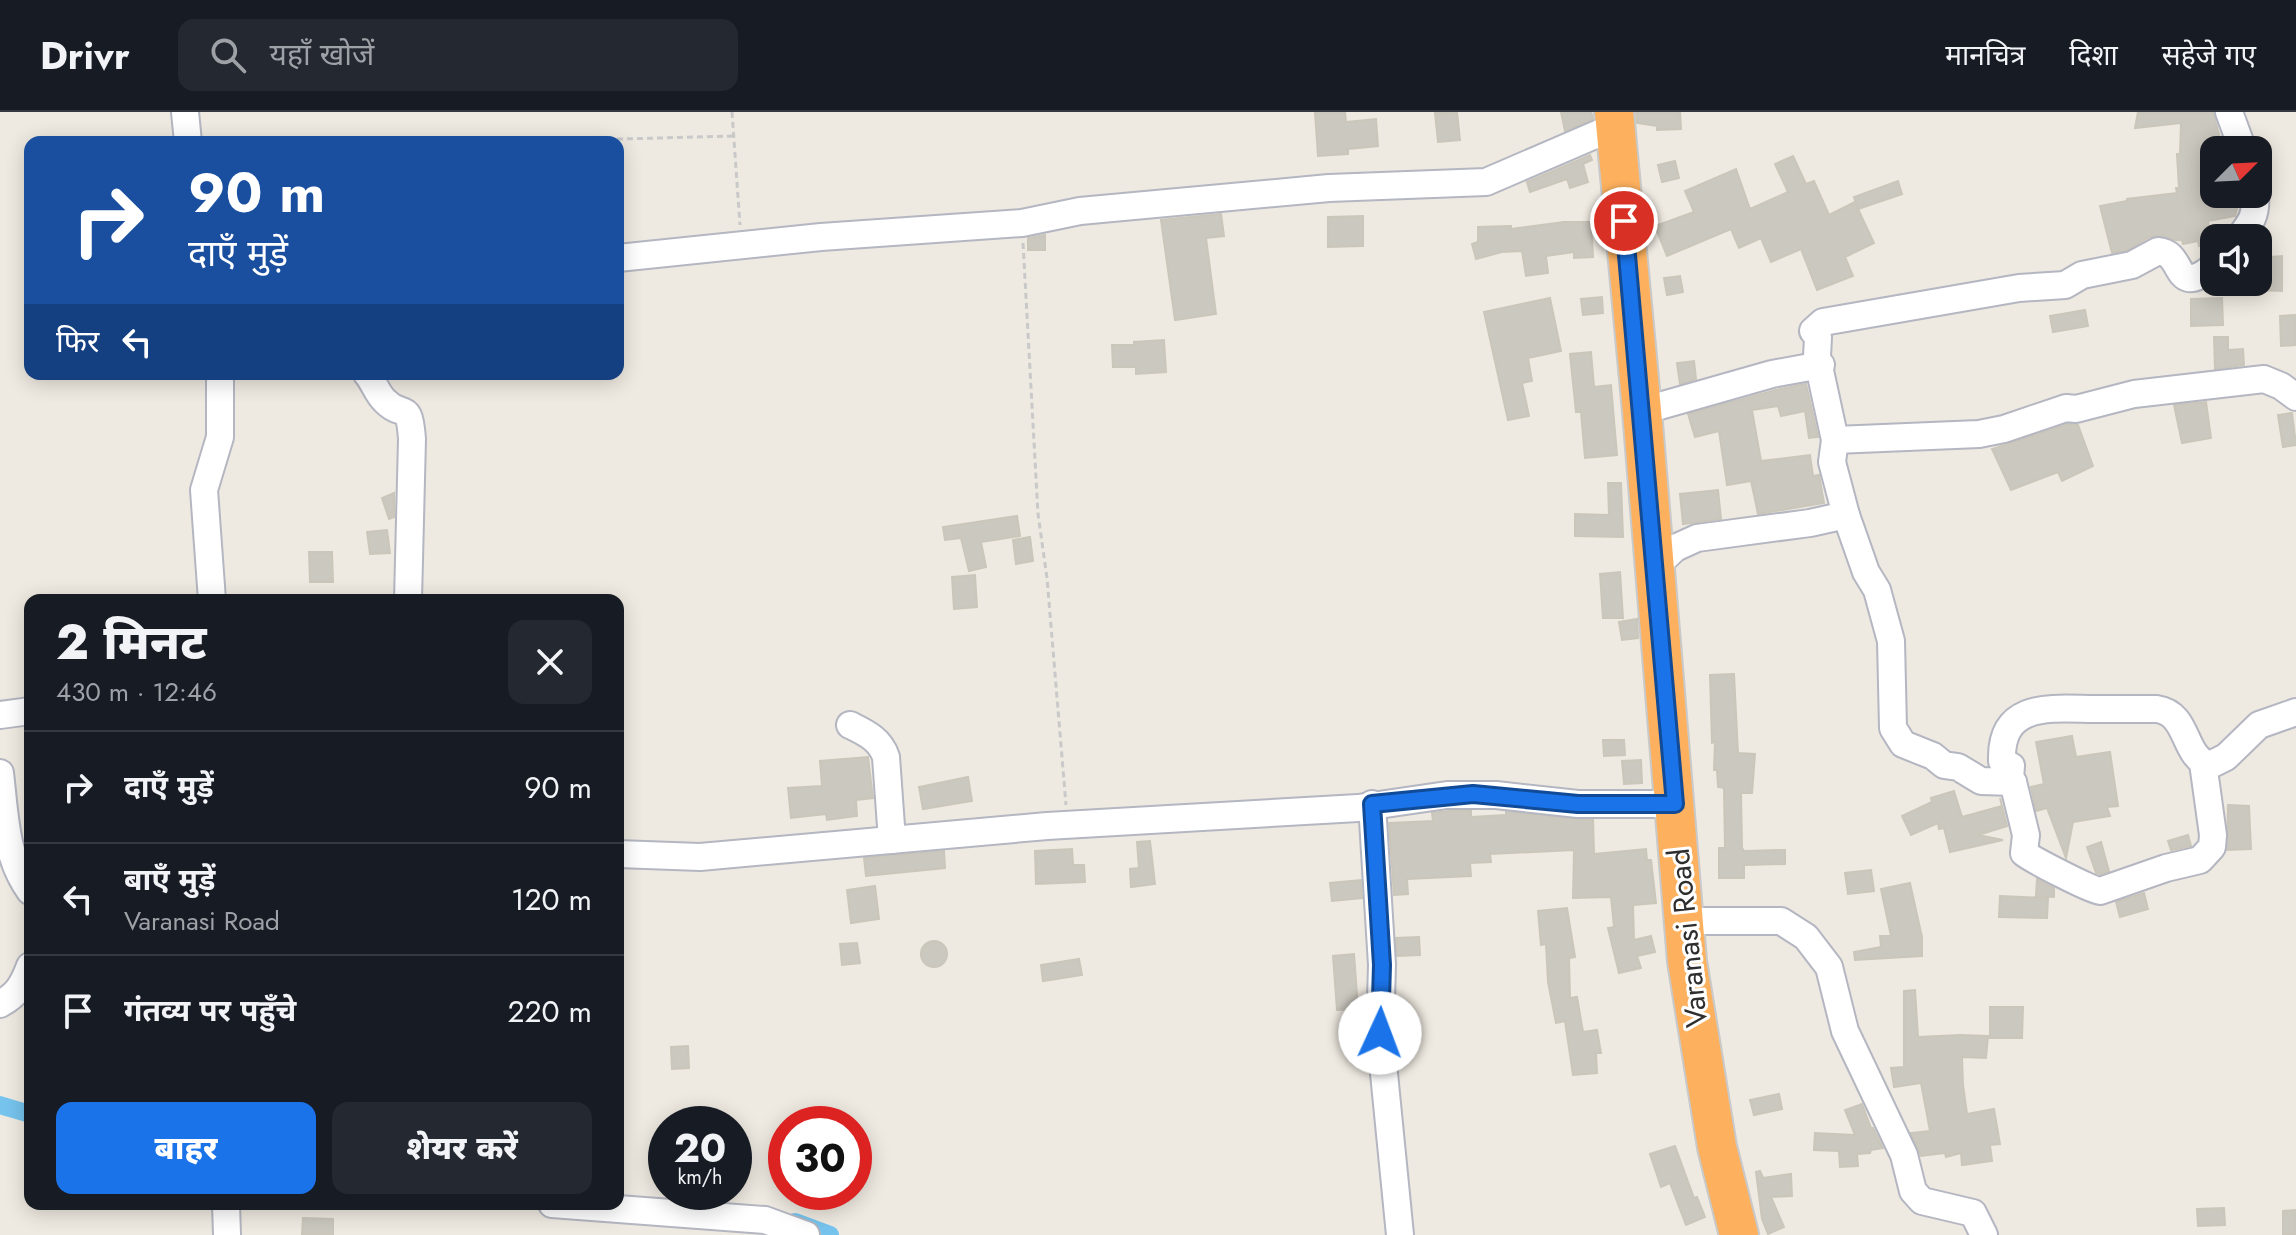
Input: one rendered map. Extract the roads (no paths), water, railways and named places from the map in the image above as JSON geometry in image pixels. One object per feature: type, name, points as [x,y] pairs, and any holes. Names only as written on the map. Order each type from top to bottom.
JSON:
[{"type":"highway","name":"Varanasi Road","points":[[1615,119],[1683,921],[1694,1011],[1717,1147],[1739,1235]]},
{"type":"street","points":[[185,112],[187,136]]},
{"type":"street","points":[[2229,112],[2238,136]]},
{"type":"street","points":[[624,257],[1022,223],[1080,211],[1329,188],[1486,182],[1615,119]]},
{"type":"street","points":[[2013,782],[1981,781],[1958,767],[1944,765],[1933,756],[1910,748],[1893,728],[1891,641],[1877,590],[1866,572],[1846,515],[1832,462],[1835,440],[1817,357],[1818,337],[1813,331],[1823,322],[2019,288],[2065,285],[2082,275],[2132,265],[2158,251],[2169,255],[2182,276],[2190,280],[2200,276]]},
{"type":"street","points":[[1642,411],[1772,374],[1821,365]]},
{"type":"street","points":[[1835,440],[1945,438],[1979,434],[2066,408],[2076,409],[2134,394],[2218,383],[2264,379],[2296,397]]},
{"type":"street","points":[[212,594],[204,490],[220,437],[220,380]]},
{"type":"street","points":[[371,380],[388,405],[403,409],[410,416],[408,594]]},
{"type":"street","points":[[1654,568],[1675,548],[1697,538],[1800,525],[1846,515]]},
{"type":"street","points":[[2036,709],[2166,710],[2178,720],[2203,763],[2212,847],[2193,863],[2166,868],[2100,891],[2091,890],[2077,879],[2031,860],[2024,853],[2026,835],[2013,782],[2010,778],[2011,766],[2002,761],[2004,740],[2016,721],[2036,709]]},
{"type":"street","points":[[0,715],[24,712]]},
{"type":"street","points":[[2203,763],[2217,763],[2259,725],[2296,712]]},
{"type":"street","points":[[850,725],[883,747],[892,840]]},
{"type":"street","points":[[0,773],[10,847],[24,881]]},
{"type":"street","points":[[624,854],[700,857],[1067,825],[1358,808],[1473,794],[1578,804],[1675,804]]},
{"type":"street","points":[[1372,804],[1382,965],[1380,1033],[1400,1235]]},
{"type":"street","points":[[1683,921],[1781,921],[1806,937],[1829,967],[1845,1031],[1904,1155],[1913,1191],[1922,1201],[1973,1213],[1984,1235]]},
{"type":"street","points":[[0,1004],[13,997],[24,982]]},
{"type":"street","points":[[624,1209],[765,1220],[806,1235]]},
{"type":"street","points":[[226,1210],[227,1235]]},
{"type":"waterway","points":[[0,1105],[24,1112]]},
{"type":"waterway","points":[[795,1222],[830,1235]]}]
